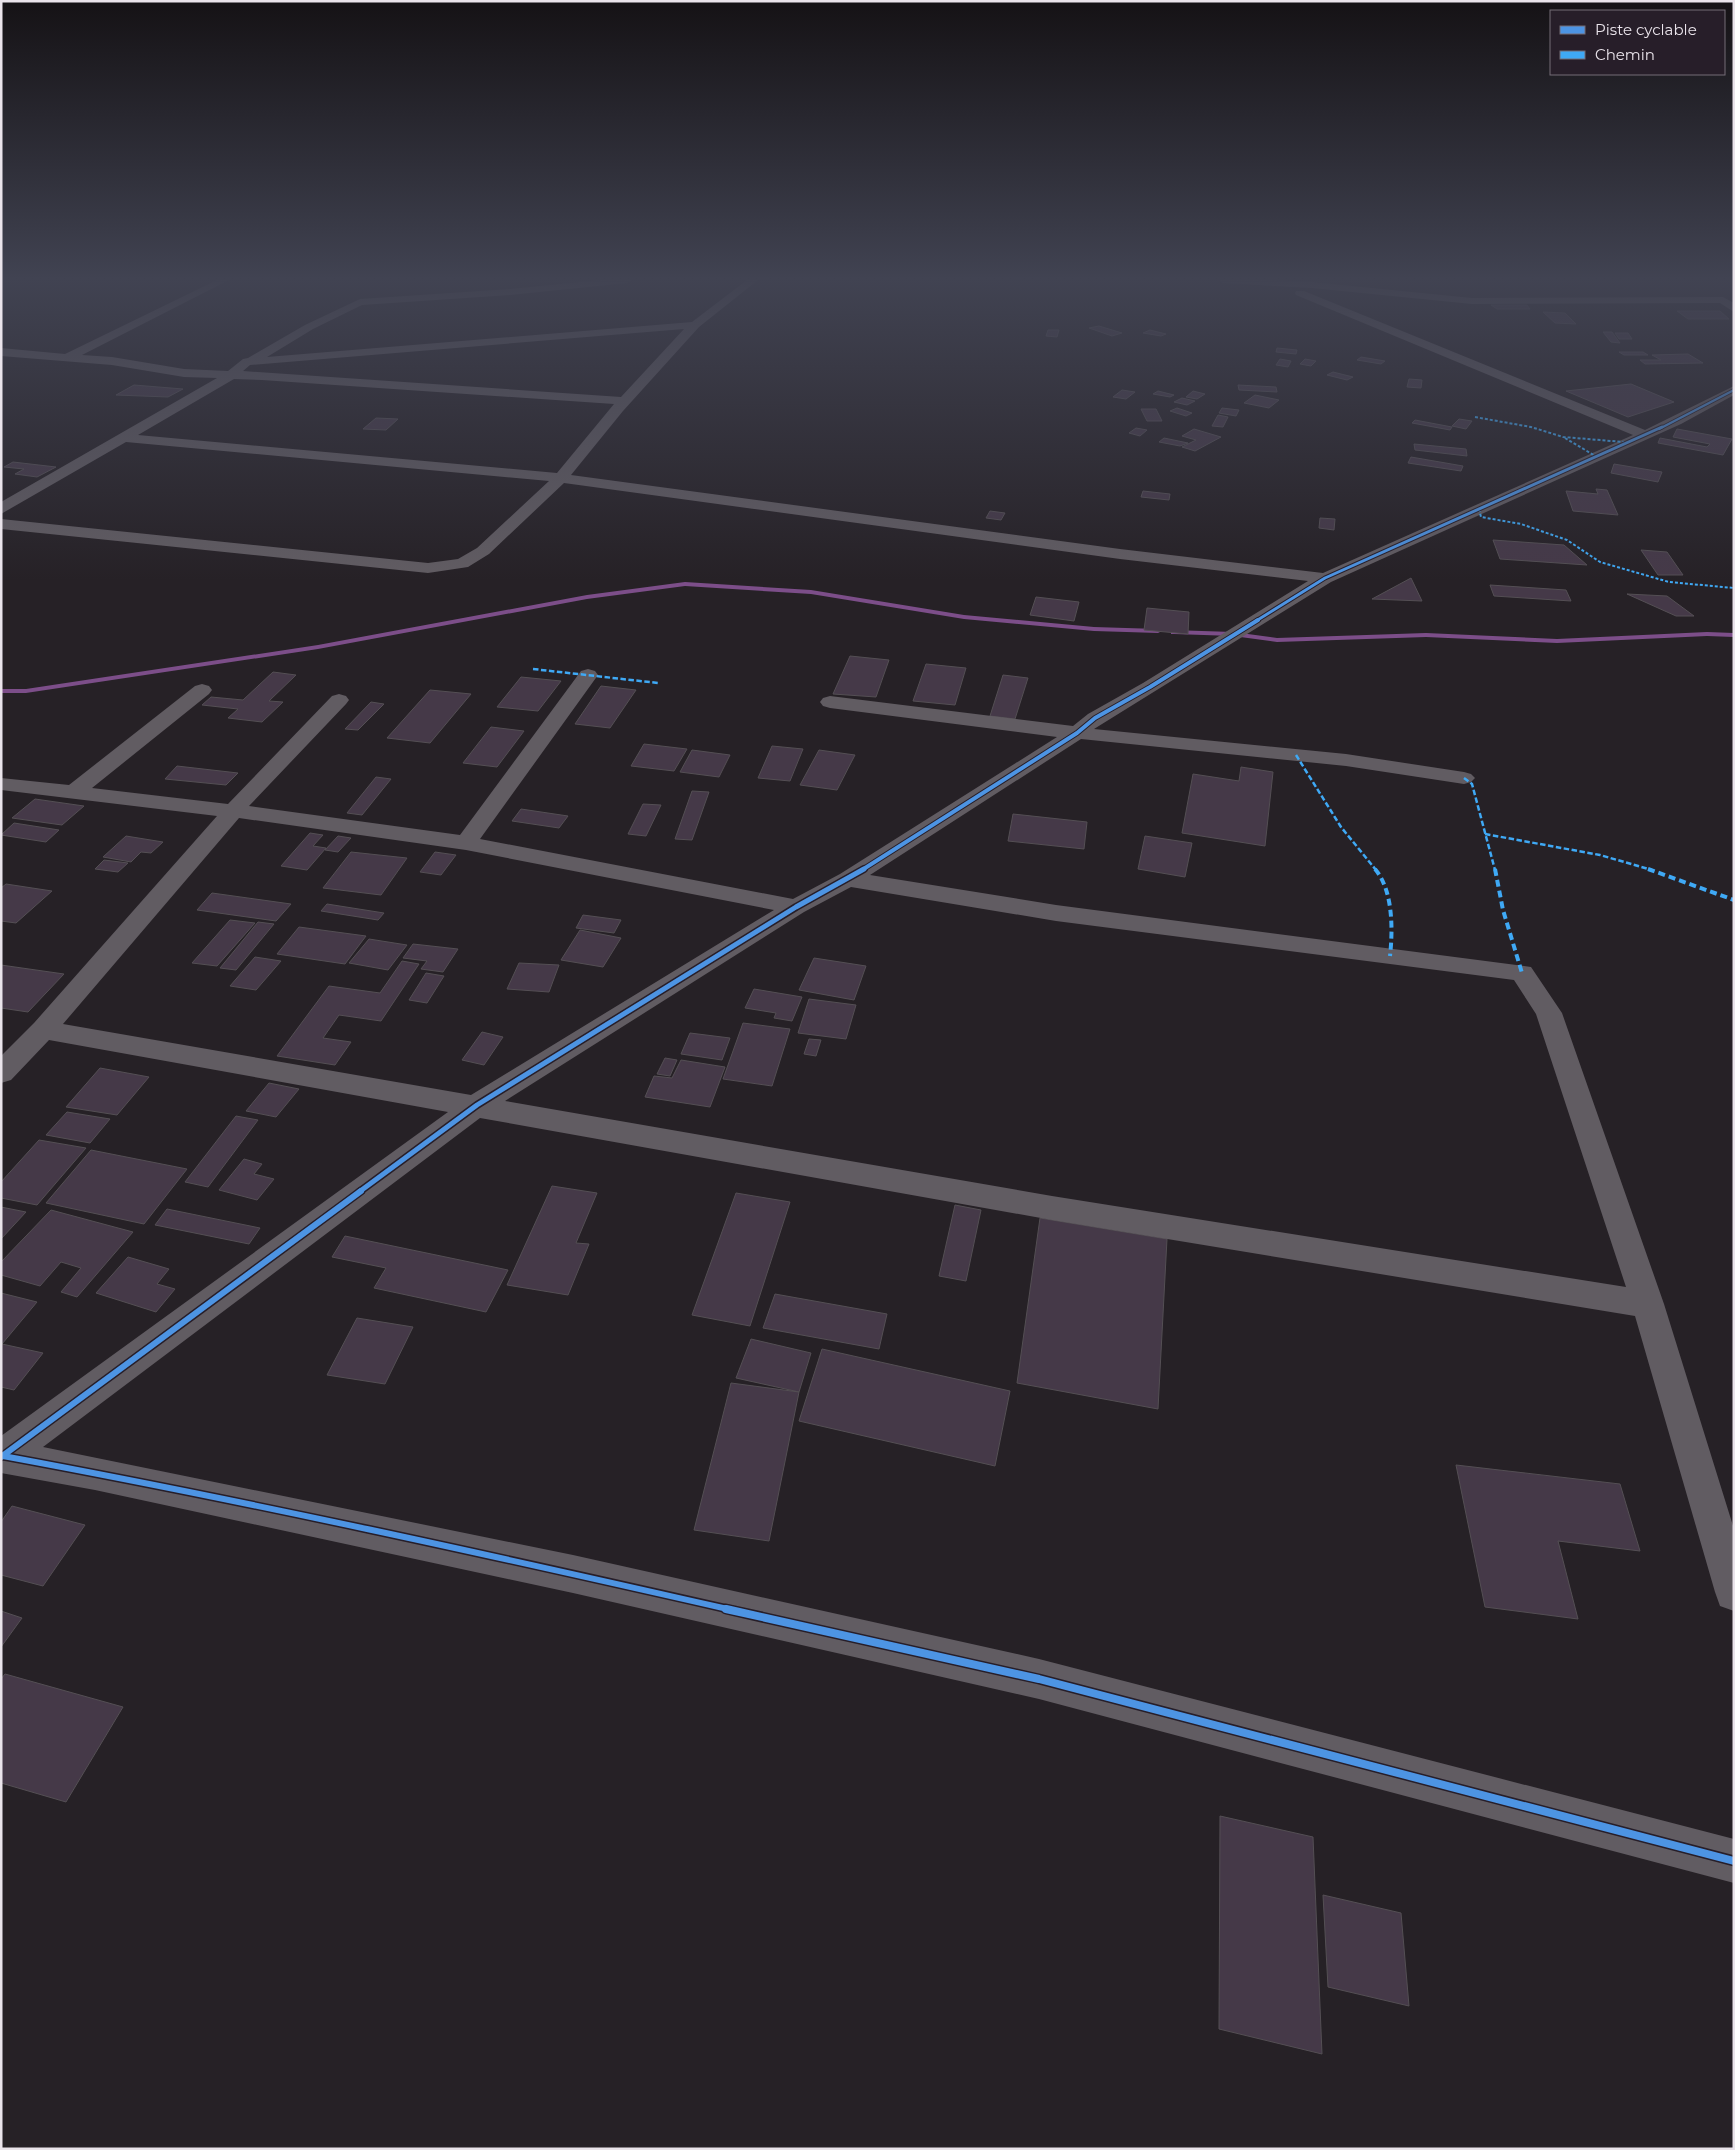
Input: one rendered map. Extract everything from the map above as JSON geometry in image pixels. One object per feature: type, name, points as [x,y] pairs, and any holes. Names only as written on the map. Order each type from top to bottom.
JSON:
[{"type":"street","points":[[1,509],[222,380]]},
{"type":"street","points":[[315,380],[626,400]]},
{"type":"street","points":[[1,524],[428,568],[462,563],[483,550],[561,478],[644,380]]},
{"type":"street","points":[[1513,380],[1646,435]]},
{"type":"street","points":[[2,1456],[477,1105],[796,908],[848,879],[1077,733],[1094,718],[1150,687],[1325,578],[1646,435],[1734,390]]},
{"type":"street","points":[[125,438],[476,472],[561,478],[1120,554],[1325,578]]},
{"type":"street","points":[[466,842],[588,675]]},
{"type":"street","points":[[73,793],[202,690]]},
{"type":"street","points":[[1,1073],[43,1030],[234,811],[339,700]]},
{"type":"street","points":[[830,702],[1077,733],[1346,760],[1464,778]]},
{"type":"street","points":[[1,784],[234,811],[466,842],[796,908]]},
{"type":"street","points":[[848,879],[1056,913],[1522,972],[1549,1013],[1648,1304],[1734,1592]]},
{"type":"street","points":[[43,1030],[1062,1209],[1648,1304]]},
{"type":"street","points":[[2,1456],[95,1473],[573,1574],[1039,1679],[1734,1861]]},
{"type":"building","points":[[1409,380],[1422,380],[1421,388],[1407,387]]},
{"type":"building","points":[[1631,384],[1674,402],[1628,417],[1566,391]]},
{"type":"building","points":[[134,385],[183,389],[168,397],[116,395]]},
{"type":"building","points":[[1238,385],[1276,387],[1277,392],[1239,390]]},
{"type":"building","points":[[1122,390],[1135,392],[1126,399],[1113,397]]},
{"type":"building","points":[[1158,391],[1174,395],[1170,397],[1153,394]]},
{"type":"building","points":[[1193,391],[1205,394],[1197,399],[1186,397]]},
{"type":"building","points":[[1255,395],[1279,400],[1269,408],[1244,403]]},
{"type":"building","points":[[1182,398],[1195,401],[1187,405],[1174,402]]},
{"type":"building","points":[[1177,408],[1192,413],[1186,416],[1170,411]]},
{"type":"building","points":[[1222,408],[1239,410],[1236,416],[1219,413]]},
{"type":"building","points":[[1141,409],[1156,409],[1162,421],[1147,421]]},
{"type":"building","points":[[1218,415],[1228,417],[1223,427],[1212,426]]},
{"type":"building","points":[[376,418],[398,419],[386,430],[363,429]]},
{"type":"building","points":[[1459,419],[1472,421],[1466,429],[1452,426]]},
{"type":"building","points":[[1415,420],[1452,427],[1450,430],[1412,423]]},
{"type":"building","points":[[1136,428],[1147,430],[1140,436],[1129,433]]},
{"type":"building","points":[[1194,429],[1221,437],[1195,451],[1182,447],[1196,440],[1182,436]]},
{"type":"building","points":[[1677,429],[1732,439],[1723,455],[1658,443],[1660,438],[1707,447],[1710,444],[1673,437]]},
{"type":"building","points":[[1164,438],[1188,443],[1180,446],[1159,442]]},
{"type":"building","points":[[1414,444],[1466,449],[1467,456],[1415,450]]},
{"type":"building","points":[[1411,457],[1463,466],[1461,471],[1408,463]]},
{"type":"building","points":[[13,462],[56,467],[37,477],[15,474],[24,469],[4,467]]},
{"type":"building","points":[[1614,464],[1662,472],[1658,482],[1611,473]]},
{"type":"building","points":[[1596,489],[1607,490],[1618,515],[1573,511],[1566,491],[1598,494]]},
{"type":"building","points":[[1143,491],[1170,494],[1169,500],[1141,497]]},
{"type":"building","points":[[990,511],[1005,513],[1001,520],[986,518]]},
{"type":"building","points":[[1320,518],[1335,519],[1334,530],[1319,528]]},
{"type":"building","points":[[1493,540],[1564,545],[1587,565],[1500,559]]},
{"type":"building","points":[[1641,550],[1667,552],[1683,575],[1658,575]]},
{"type":"building","points":[[1411,578],[1422,601],[1372,599]]},
{"type":"building","points":[[1490,585],[1566,590],[1571,601],[1494,596]]},
{"type":"building","points":[[1627,594],[1667,596],[1694,616],[1676,616]]},
{"type":"building","points":[[1036,597],[1079,602],[1074,621],[1030,615]]},
{"type":"building","points":[[1147,608],[1189,612],[1188,634],[1144,630]]},
{"type":"building","points":[[850,656],[889,660],[876,697],[833,694]]},
{"type":"building","points":[[926,664],[966,668],[955,705],[913,701]]},
{"type":"building","points":[[273,672],[296,675],[269,701],[283,702],[262,722],[228,718],[238,709],[202,705],[211,697],[243,700]]},
{"type":"building","points":[[1003,675],[1028,678],[1015,719],[990,716]]},
{"type":"building","points":[[521,677],[561,681],[538,711],[497,707]]},
{"type":"building","points":[[601,686],[636,690],[610,728],[575,724]]},
{"type":"building","points":[[430,690],[471,694],[430,743],[387,738]]},
{"type":"building","points":[[371,702],[384,704],[358,730],[345,729]]},
{"type":"building","points":[[491,727],[524,731],[497,767],[463,763]]},
{"type":"building","points":[[644,744],[687,749],[674,771],[631,766]]},
{"type":"building","points":[[772,746],[803,749],[790,781],[758,778]]},
{"type":"building","points":[[692,750],[730,755],[719,777],[680,772]]},
{"type":"building","points":[[819,750],[855,755],[837,790],[800,785]]},
{"type":"building","points":[[177,766],[238,773],[226,785],[165,779]]},
{"type":"building","points":[[1241,767],[1273,772],[1265,846],[1182,833],[1193,774],[1239,781]]},
{"type":"building","points":[[376,777],[391,779],[362,815],[347,813]]},
{"type":"building","points":[[692,791],[709,792],[692,840],[675,839]]},
{"type":"building","points":[[35,799],[84,806],[62,825],[12,818]]},
{"type":"building","points":[[643,804],[661,805],[646,836],[628,834]]},
{"type":"building","points":[[521,809],[568,816],[559,828],[512,821]]},
{"type":"building","points":[[1013,814],[1087,822],[1084,849],[1008,841]]},
{"type":"building","points":[[14,823],[59,830],[46,842],[1,835]]},
{"type":"building","points":[[310,833],[323,835],[313,846],[326,848],[307,870],[281,866]]},
{"type":"building","points":[[126,836],[163,842],[151,853],[141,852],[131,862],[103,857]]},
{"type":"building","points":[[338,836],[351,838],[338,852],[325,850]]},
{"type":"building","points":[[1145,836],[1192,843],[1185,877],[1138,869]]},
{"type":"building","points":[[351,852],[407,858],[381,895],[323,888]]},
{"type":"building","points":[[435,852],[456,855],[441,875],[420,872]]},
{"type":"building","points":[[104,860],[128,863],[118,872],[95,869]]},
{"type":"building","points":[[6,884],[52,891],[16,923],[1,921],[1,888]]},
{"type":"building","points":[[212,893],[291,904],[276,921],[197,910]]},
{"type":"building","points":[[327,904],[384,913],[378,920],[321,911]]},
{"type":"building","points":[[583,915],[621,920],[614,933],[576,928]]},
{"type":"building","points":[[230,920],[255,923],[217,966],[192,963]]},
{"type":"building","points":[[258,922],[274,924],[236,970],[220,968]]},
{"type":"building","points":[[299,927],[366,936],[345,964],[277,954]]},
{"type":"building","points":[[580,930],[621,938],[603,967],[561,960]]},
{"type":"building","points":[[369,939],[407,945],[388,970],[349,963]]},
{"type":"building","points":[[413,944],[458,949],[443,972],[421,969],[427,961],[403,958]]},
{"type":"building","points":[[255,957],[281,961],[256,990],[230,986]]},
{"type":"building","points":[[814,958],[866,966],[854,1000],[799,990]]},
{"type":"building","points":[[402,961],[419,964],[381,1021],[339,1015],[323,1038],[351,1042],[335,1065],[277,1056],[329,986],[380,993]]},
{"type":"building","points":[[519,963],[559,965],[549,992],[507,989]]},
{"type":"building","points":[[1,965],[64,974],[28,1012],[1,1008]]},
{"type":"building","points":[[426,973],[444,976],[427,1003],[409,1000]]},
{"type":"building","points":[[754,989],[802,997],[792,1021],[774,1018],[776,1013],[745,1008]]},
{"type":"building","points":[[809,999],[856,1005],[846,1039],[798,1033]]},
{"type":"building","points":[[743,1023],[790,1029],[772,1086],[723,1079]]},
{"type":"building","points":[[482,1032],[503,1037],[484,1065],[462,1060]]},
{"type":"building","points":[[690,1033],[730,1038],[722,1060],[681,1054]]},
{"type":"building","points":[[809,1039],[821,1040],[816,1056],[804,1054]]},
{"type":"building","points":[[665,1058],[677,1060],[670,1076],[657,1074]]},
{"type":"building","points":[[681,1060],[725,1067],[710,1107],[645,1097],[654,1076],[672,1078]]},
{"type":"building","points":[[100,1068],[149,1077],[117,1115],[66,1107]]},
{"type":"building","points":[[269,1083],[299,1089],[276,1117],[246,1111]]},
{"type":"building","points":[[67,1112],[110,1119],[90,1143],[46,1135]]},
{"type":"building","points":[[236,1116],[258,1120],[208,1187],[185,1182]]},
{"type":"building","points":[[39,1140],[86,1148],[37,1205],[1,1198],[1,1182]]},
{"type":"building","points":[[91,1150],[187,1169],[144,1224],[46,1203]]},
{"type":"building","points":[[244,1159],[262,1164],[254,1174],[274,1179],[257,1200],[219,1190]]},
{"type":"building","points":[[552,1186],[597,1193],[576,1243],[589,1244],[568,1295],[507,1285]]},
{"type":"building","points":[[736,1193],[790,1202],[750,1326],[692,1315]]},
{"type":"building","points":[[955,1205],[981,1210],[966,1281],[939,1276]]},
{"type":"building","points":[[1,1207],[26,1212],[1,1239]]},
{"type":"building","points":[[167,1209],[260,1228],[249,1244],[155,1225]]},
{"type":"building","points":[[51,1210],[133,1232],[77,1297],[61,1292],[81,1268],[61,1262],[40,1286],[1,1275],[1,1262]]},
{"type":"building","points":[[1040,1218],[1167,1239],[1158,1409],[1017,1383]]},
{"type":"building","points":[[345,1236],[508,1270],[486,1312],[374,1288],[386,1268],[332,1257]]},
{"type":"building","points":[[128,1257],[169,1269],[157,1284],[175,1289],[156,1312],[96,1293]]},
{"type":"building","points":[[1,1293],[37,1302],[2,1344],[43,1353],[14,1390],[1,1387]]},
{"type":"building","points":[[775,1294],[887,1314],[879,1349],[763,1328]]},
{"type":"building","points":[[357,1318],[413,1327],[385,1384],[327,1375]]},
{"type":"building","points":[[751,1339],[811,1353],[799,1392],[736,1378]]},
{"type":"building","points":[[822,1349],[1010,1391],[995,1466],[799,1421]]},
{"type":"building","points":[[731,1383],[799,1392],[769,1541],[694,1530]]},
{"type":"building","points":[[1456,1465],[1620,1484],[1640,1551],[1558,1541],[1578,1619],[1485,1607]]},
{"type":"building","points":[[12,1506],[85,1525],[43,1586],[1,1575],[1,1522]]},
{"type":"building","points":[[1,1611],[22,1618],[1,1647]]},
{"type":"building","points":[[5,1674],[123,1707],[66,1802],[1,1783],[1,1679]]},
{"type":"building","points":[[1220,1816],[1313,1837],[1322,2054],[1219,2029]]},
{"type":"building","points":[[1323,1895],[1401,1913],[1409,2006],[1328,1987]]},
{"type":"waterway","points":[[1,691],[26,691],[318,647],[587,597],[685,584],[811,592],[964,617],[1094,629],[1158,631]]},
{"type":"waterway","points":[[1174,632],[1233,634],[1277,640],[1426,635],[1557,641],[1707,634],[1734,635]]},
{"type":"marked path","points":[[1475,417],[1531,427],[1563,437],[1624,442]]},
{"type":"marked path","points":[[1565,438],[1597,457]]},
{"type":"marked path","points":[[1479,509],[1481,517],[1521,524],[1567,540],[1600,562],[1669,582],[1734,588]]},
{"type":"marked path","points":[[533,669],[658,683]]},
{"type":"marked path","points":[[1296,755],[1341,827],[1383,878],[1393,927],[1390,956]]},
{"type":"marked path","points":[[1464,778],[1472,784],[1493,857],[1503,910],[1522,973]]},
{"type":"marked path","points":[[1485,834],[1600,855],[1660,872],[1734,900]]},
{"type":"cycle path","points":[[1,1457],[477,1105],[796,907],[848,879],[1077,733],[1095,718],[1150,687],[1325,578],[1676,421],[1734,390]]},
{"type":"cycle path","points":[[3,1456],[95,1473],[573,1574],[1039,1679],[1734,1861]]}]
